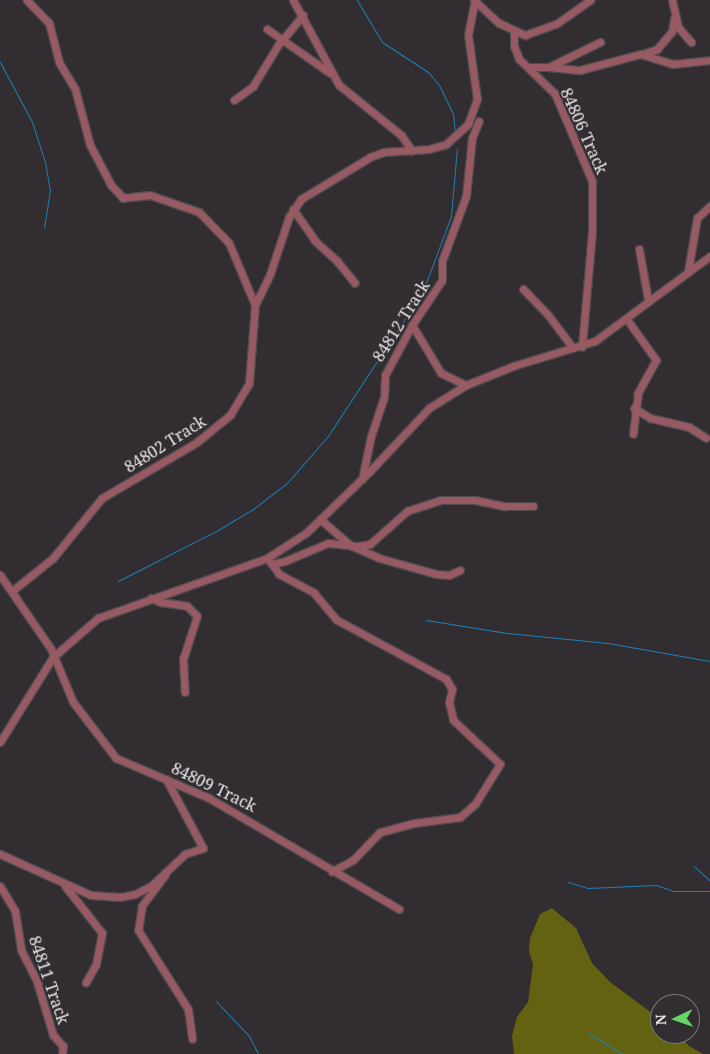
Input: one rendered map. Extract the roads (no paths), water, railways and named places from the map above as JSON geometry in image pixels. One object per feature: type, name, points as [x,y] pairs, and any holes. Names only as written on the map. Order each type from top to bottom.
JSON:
[{"type":"street","name":"84802 Track","points":[[12,591],[53,558],[102,498],[198,442],[230,415],[249,383],[255,305],[229,243],[199,212],[150,196],[123,198],[111,185],[90,145],[75,89],[59,62],[49,23],[27,0]]},
{"type":"street","points":[[293,0],[303,15],[332,75],[339,85],[401,135],[412,151]]},
{"type":"street","points":[[255,305],[293,209],[309,193],[370,157],[384,152],[412,151],[446,144],[468,124],[477,99],[468,34],[474,1],[514,31],[525,35],[536,33],[556,24],[590,0]]},
{"type":"street","points":[[526,65],[580,70],[657,49],[672,31],[674,18],[672,0]]},
{"type":"street","points":[[234,100],[253,86],[283,39],[303,15]]},
{"type":"street","points":[[674,18],[691,42]]},
{"type":"street","points":[[267,28],[332,75]]},
{"type":"street","name":"84806 Track","points":[[514,31],[516,53],[555,94],[592,181],[592,232],[582,347]]},
{"type":"street","points":[[549,67],[600,42]]},
{"type":"street","points":[[640,54],[673,64],[710,60]]},
{"type":"street","name":"84812 Track","points":[[362,479],[371,436],[384,397],[385,375],[412,325],[442,280],[442,261],[466,196],[472,138],[479,121]]},
{"type":"street","points":[[688,271],[697,218],[710,206]]},
{"type":"street","points":[[293,209],[315,241],[337,261],[354,283]]},
{"type":"street","points":[[640,249],[648,300]]},
{"type":"street","points":[[0,742],[54,657],[98,618],[267,558],[306,533],[362,479],[413,422],[466,385],[513,366],[582,347],[626,318],[710,256]]},
{"type":"street","points":[[247,283],[262,288]]},
{"type":"street","points":[[523,289],[548,314],[573,348]]},
{"type":"street","points":[[626,318],[656,360],[638,393],[634,408],[633,434]]},
{"type":"street","points":[[412,325],[441,373],[466,385]]},
{"type":"street","points":[[634,408],[650,418],[689,427],[706,438]]},
{"type":"street","points":[[272,564],[328,543],[370,544],[407,512],[429,503],[452,499],[504,506],[533,506]]},
{"type":"street","points":[[320,519],[350,545],[417,570],[443,575],[460,570]]},
{"type":"street","points":[[267,558],[279,574],[314,593],[337,620],[446,679],[452,689],[449,702],[453,720],[500,764],[474,804],[460,817],[414,823],[380,832],[353,860],[332,871]]},
{"type":"street","name":"84809 Track","points":[[0,575],[54,657],[73,702],[116,758],[165,778],[238,814],[399,909]]},
{"type":"street","points":[[151,598],[160,602],[187,606],[196,616],[183,659],[185,692]]},
{"type":"street","points":[[0,854],[65,886],[90,895],[120,897],[151,886],[184,854],[203,848],[165,778]]},
{"type":"street","points":[[167,870],[164,879],[142,906],[138,930],[188,1009],[192,1039]]},
{"type":"street","name":"84811 Track","points":[[0,886],[15,911],[21,950],[36,982],[53,1035],[63,1046],[62,1054]]},
{"type":"street","points":[[65,886],[102,933],[96,964],[86,982]]},
{"type":"waterway","points":[[357,0],[382,42],[428,72],[439,85],[453,114],[455,132]]},
{"type":"waterway","points":[[0,62],[32,122],[45,162],[50,190],[44,228]]},
{"type":"waterway","points":[[118,581],[218,530],[253,509],[287,483],[328,436],[423,291],[451,216],[457,148]]},
{"type":"waterway","points":[[426,620],[507,633],[608,643],[710,661]]},
{"type":"waterway","points":[[694,866],[710,881]]},
{"type":"waterway","points":[[568,882],[588,888],[656,885],[673,891],[710,891]]},
{"type":"waterway","points":[[216,1001],[249,1036],[258,1054]]},
{"type":"waterway","points":[[588,1033],[623,1054]]}]
